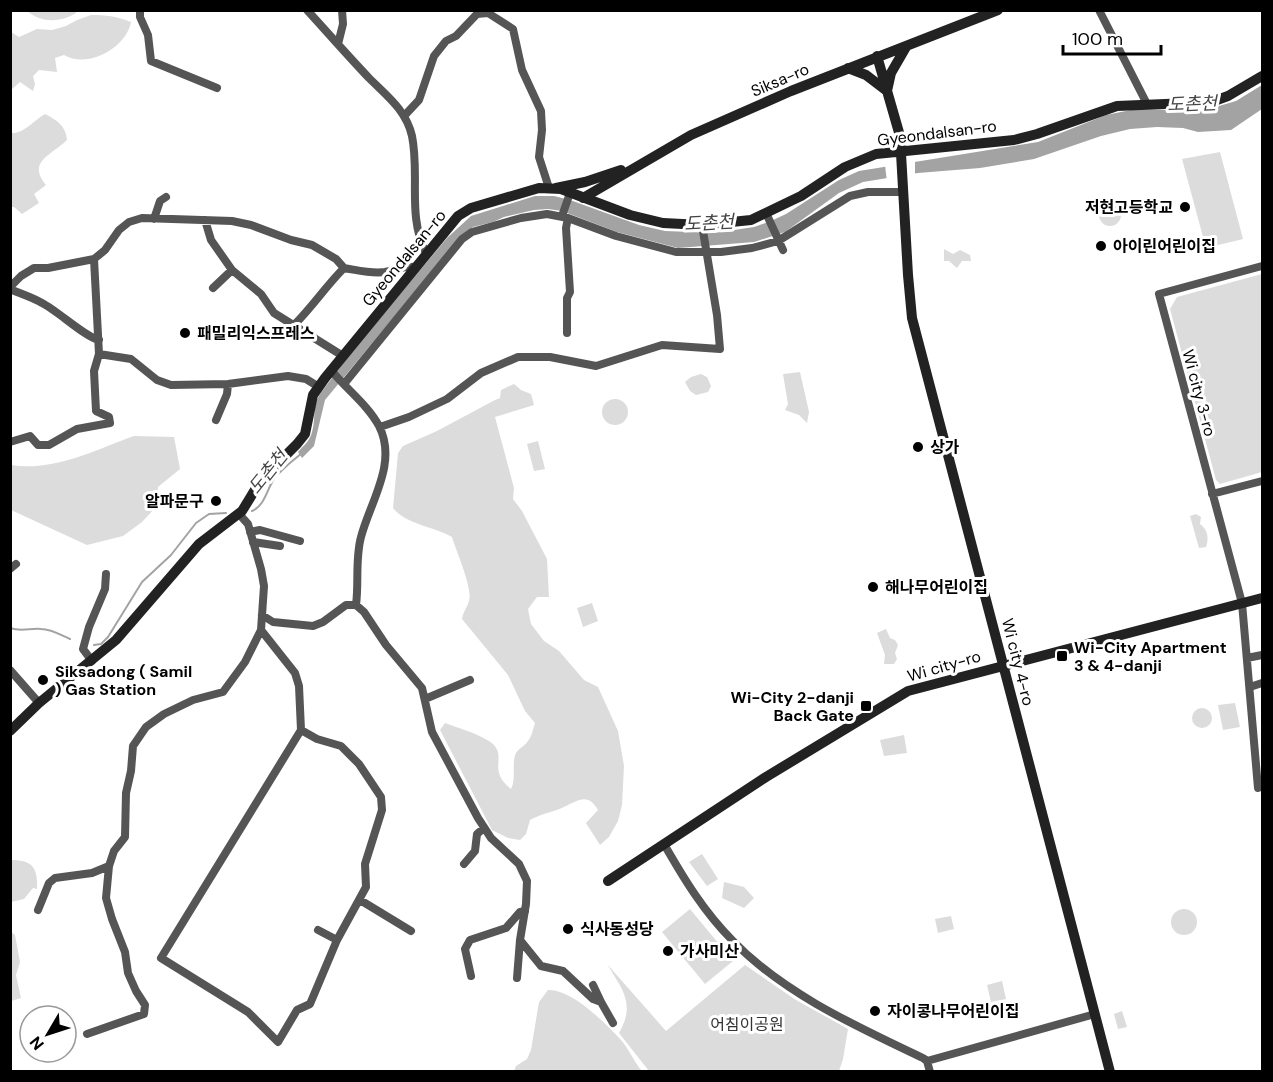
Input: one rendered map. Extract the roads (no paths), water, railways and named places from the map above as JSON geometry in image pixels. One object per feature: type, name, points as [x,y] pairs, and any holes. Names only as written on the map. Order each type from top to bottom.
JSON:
[{"type":"street","points":[[140,10],[140,17],[148,35],[151,61],[217,88]]},
{"type":"street","points":[[307,10],[405,115],[412,136],[415,224],[426,253]]},
{"type":"street","points":[[338,44],[343,24],[342,10]]},
{"type":"street","name":"Siksa-ro","points":[[583,198],[691,135],[877,56],[906,47],[998,10]]},
{"type":"street","points":[[1099,10],[1148,104]]},
{"type":"street","points":[[405,115],[419,100],[434,56],[446,41],[456,36],[477,14],[488,13],[513,29],[522,70],[541,111],[539,157],[552,188],[585,182],[625,168],[633,168]]},
{"type":"street","points":[[887,91],[891,73],[906,47]]},
{"type":"street","points":[[877,56],[900,136],[901,156]]},
{"type":"street","points":[[848,68],[866,75],[887,91]]},
{"type":"street","name":"Gyeondalsan-ro","points":[[10,731],[116,640],[199,544],[239,514],[266,474],[302,438],[306,430],[313,395],[426,253],[452,222],[465,212],[538,188],[552,188],[649,220],[675,225],[702,227],[751,220],[767,215],[845,167],[876,154],[901,156],[1014,140],[1108,108],[1148,104],[1189,104],[1217,100],[1263,76]]},
{"type":"street","name":"Wi city 4-ro","points":[[901,156],[912,318],[1110,1071]]},
{"type":"street","points":[[343,383],[462,239],[472,232],[521,218],[547,214],[564,216],[616,236],[676,252],[752,248],[777,239],[849,196],[902,189]]},
{"type":"street","points":[[567,333],[567,298],[570,292],[564,216],[570,195]]},
{"type":"street","points":[[154,219],[160,201],[166,197]]},
{"type":"street","points":[[767,215],[783,250]]},
{"type":"street","points":[[99,340],[92,338],[42,303],[10,288],[21,276],[34,268],[48,268],[94,259],[105,250],[119,230],[129,222],[142,218],[232,221],[251,225],[312,245],[336,259],[344,268],[366,272],[384,272],[408,266],[415,267]]},
{"type":"street","points":[[205,220],[211,240],[232,270],[261,294],[274,313],[343,356]]},
{"type":"street","points":[[380,427],[409,417],[447,399],[481,373],[518,357],[550,357],[596,366],[662,345],[720,348],[717,315],[702,227]]},
{"type":"street","points":[[10,442],[30,436],[38,445],[49,445],[77,429],[110,423],[109,417],[96,411],[94,371],[99,354],[99,340],[94,259]]},
{"type":"street","name":"Wi city 3-ro","points":[[1258,788],[1242,603],[1159,294],[1263,266]]},
{"type":"street","points":[[295,324],[344,268]]},
{"type":"street","points":[[213,288],[232,270]]},
{"type":"street","points":[[99,354],[130,359],[157,380],[171,385],[228,384],[288,376],[306,379],[319,387]]},
{"type":"street","points":[[332,372],[380,427],[384,442],[384,468],[380,485],[361,536],[356,605]]},
{"type":"street","points":[[216,420],[227,393],[228,384]]},
{"type":"street","points":[[1212,494],[1263,481]]},
{"type":"street","points":[[87,1034],[144,1014],[145,1005],[128,973],[125,952],[106,898],[109,866],[114,851],[125,837],[125,801],[133,746],[146,727],[164,714],[193,699],[223,692],[245,662],[261,630],[264,586],[248,524],[239,514]]},
{"type":"street","points":[[250,532],[260,530],[300,541]]},
{"type":"street","points":[[253,542],[280,546]]},
{"type":"street","points":[[92,661],[83,649],[88,627],[105,590],[106,574]]},
{"type":"street","name":"Wi city-ro","points":[[608,881],[766,777],[908,691],[1263,598]]},
{"type":"street","points":[[262,615],[273,622],[314,626],[346,605],[356,605],[364,612],[386,645],[422,688],[432,732],[484,828],[491,838],[519,864],[527,881],[517,978]]},
{"type":"street","points":[[261,630],[295,673],[299,686],[301,730],[161,958],[248,1012],[278,1042],[297,1010],[310,1004],[337,939],[366,887],[365,864],[382,810],[381,797],[359,764],[341,746],[317,739],[301,730]]},
{"type":"street","points":[[1247,658],[1263,654]]},
{"type":"street","points":[[10,670],[39,704]]},
{"type":"street","points":[[425,699],[470,680]]},
{"type":"street","points":[[1250,687],[1263,683]]},
{"type":"street","points":[[464,864],[475,851],[477,834],[484,828]]},
{"type":"street","points":[[664,844],[696,898],[713,920],[748,956],[771,975],[849,1022],[927,1061],[1095,1014]]},
{"type":"street","points":[[38,910],[49,883],[55,878],[92,873],[109,866]]},
{"type":"street","points":[[360,900],[411,932]]},
{"type":"street","points":[[471,976],[465,949],[470,940],[506,928],[520,912],[525,911]]},
{"type":"street","points":[[318,930],[337,939]]},
{"type":"street","points":[[520,940],[541,966],[564,971],[593,999],[601,1002]]},
{"type":"street","points":[[593,985],[613,1023]]},
{"type":"street","points":[[927,1061],[930,1071]]},
{"type":"waterway","name":"도촌천","points":[[252,511],[260,505],[276,476],[302,453]]},
{"type":"waterway","name":"도촌천","points":[[94,645],[101,644],[108,637],[142,582],[171,555],[196,523],[209,514],[226,513]]},
{"type":"waterway","name":"도촌천","points":[[10,628],[45,629],[70,639]]},
{"type":"place","name":"저현고등학교","points":[[1185,207]]},
{"type":"place","name":"아이린어린이집","points":[[1101,246]]},
{"type":"place","name":"패밀리익스프레스","points":[[185,333]]},
{"type":"place","name":"상가","points":[[918,447]]},
{"type":"place","name":"알파문구","points":[[216,501]]},
{"type":"place","name":"해나무어린이집","points":[[873,587]]},
{"type":"place","name":"Wi-City Apartment 3 & 4-danji","points":[[1062,656]]},
{"type":"place","name":"Siksadong ( Samil ) Gas Station","points":[[43,680]]},
{"type":"place","name":"Wi-City 2-danji Back Gate","points":[[866,706]]},
{"type":"place","name":"식사동성당","points":[[568,929]]},
{"type":"place","name":"가사미산","points":[[668,951]]},
{"type":"place","name":"자이콩나무어린이집","points":[[875,1011]]},
{"type":"park label","name":"어침이공원","points":[[747,1024]]}]
